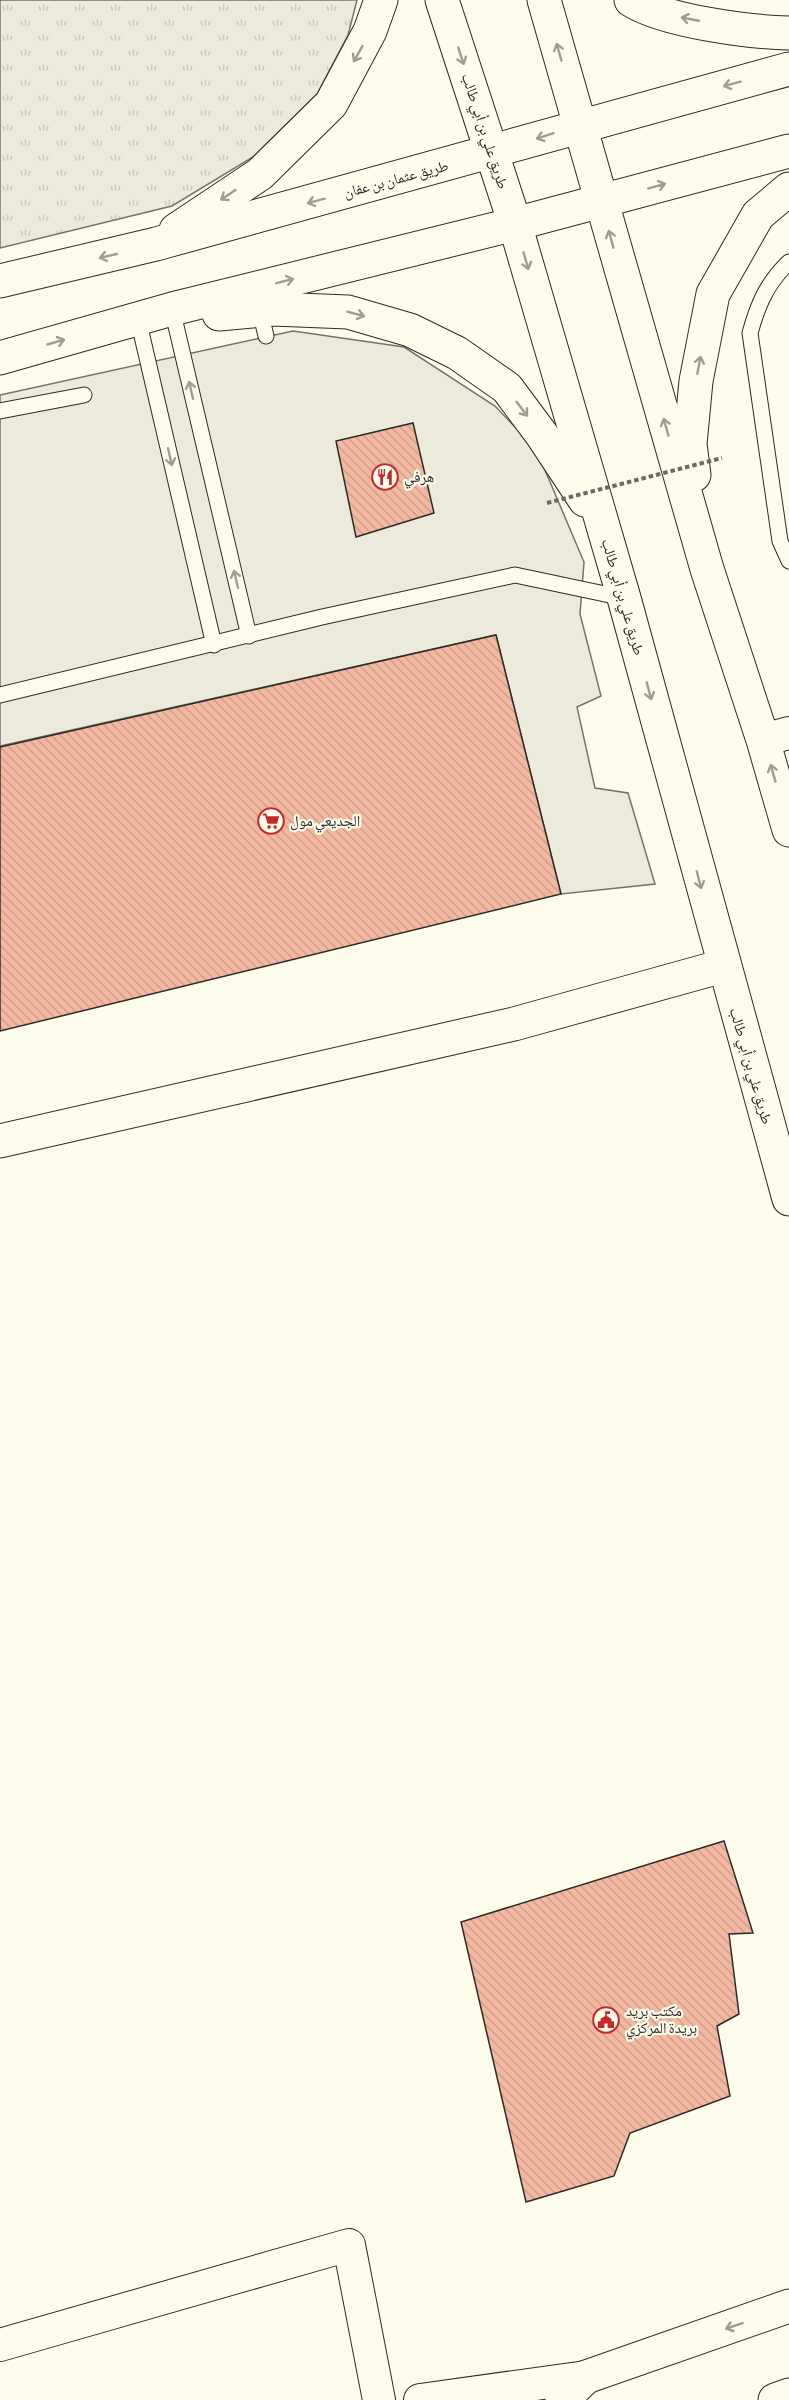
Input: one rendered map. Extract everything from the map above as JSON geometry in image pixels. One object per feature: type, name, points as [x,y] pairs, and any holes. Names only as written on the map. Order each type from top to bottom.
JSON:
[{"type":"main road","points":[[156,244],[260,174],[331,104],[370,31],[381,0]]},
{"type":"main road","name":"طريق علي بن أبي طالب","points":[[442,0],[515,224],[624,598],[723,966],[789,1199]]},
{"type":"main road","points":[[543,0],[707,568],[776,737],[789,830]]},
{"type":"main road","points":[[631,0],[647,10],[753,32],[789,33]]},
{"type":"main road","name":"طريق عثمان بن عفان","points":[[0,281],[156,244],[492,153],[580,125],[789,69]]},
{"type":"main road","points":[[260,312],[515,224],[789,151]]},
{"type":"main road","points":[[707,568],[690,444],[696,381],[713,294],[758,215],[789,189]]},
{"type":"main road","points":[[0,357],[172,309],[348,312],[410,330],[457,353],[507,388],[542,435],[603,526]]},
{"type":"main road","points":[[0,1141],[514,1024],[723,966]]},
{"type":"main road","points":[[562,2400],[586,2377],[789,2307]]},
{"type":"main road","points":[[775,2400],[789,2395]]},
{"type":"street","points":[[0,2345],[349,2245],[379,2400]]},
{"type":"street","points":[[420,2400],[586,2377]]},
{"type":"lane","points":[[789,262],[772,278],[757,306],[750,333],[780,541],[789,561]]},
{"type":"lane","points":[[172,309],[249,636]]},
{"type":"lane","points":[[138,319],[214,645]]},
{"type":"lane","points":[[0,411],[84,395]]},
{"type":"lane","points":[[0,695],[322,617],[515,574],[624,598]]},
{"type":"path","points":[[548,503],[722,458]]},
{"type":"green space","points":[[0,0],[357,0],[348,35],[317,94],[253,157],[172,206],[0,248]]},
{"type":"shaded area","points":[[293,331],[404,347],[495,406],[536,449],[584,562],[580,614],[601,696],[577,707],[595,788],[628,793],[655,884],[561,894],[496,635],[0,746],[0,395]]},
{"type":"building","name":"هرفي","points":[[413,423],[434,513],[356,537],[336,441]]},
{"type":"building","name":"الجديعي مول","points":[[496,635],[561,894],[0,1031],[0,747]]},
{"type":"building","name":"مكتب بريد بريدة المركزي","points":[[724,1841],[753,1933],[729,1934],[739,2014],[717,2026],[730,2096],[630,2133],[614,2176],[526,2202],[461,1922]]},
{"type":"place","name":"هرفي","points":[[385,477]]},
{"type":"place","name":"الجديعي مول","points":[[271,821]]},
{"type":"place","name":"مكتب بريد بريدة المركزي","points":[[606,2020]]}]
